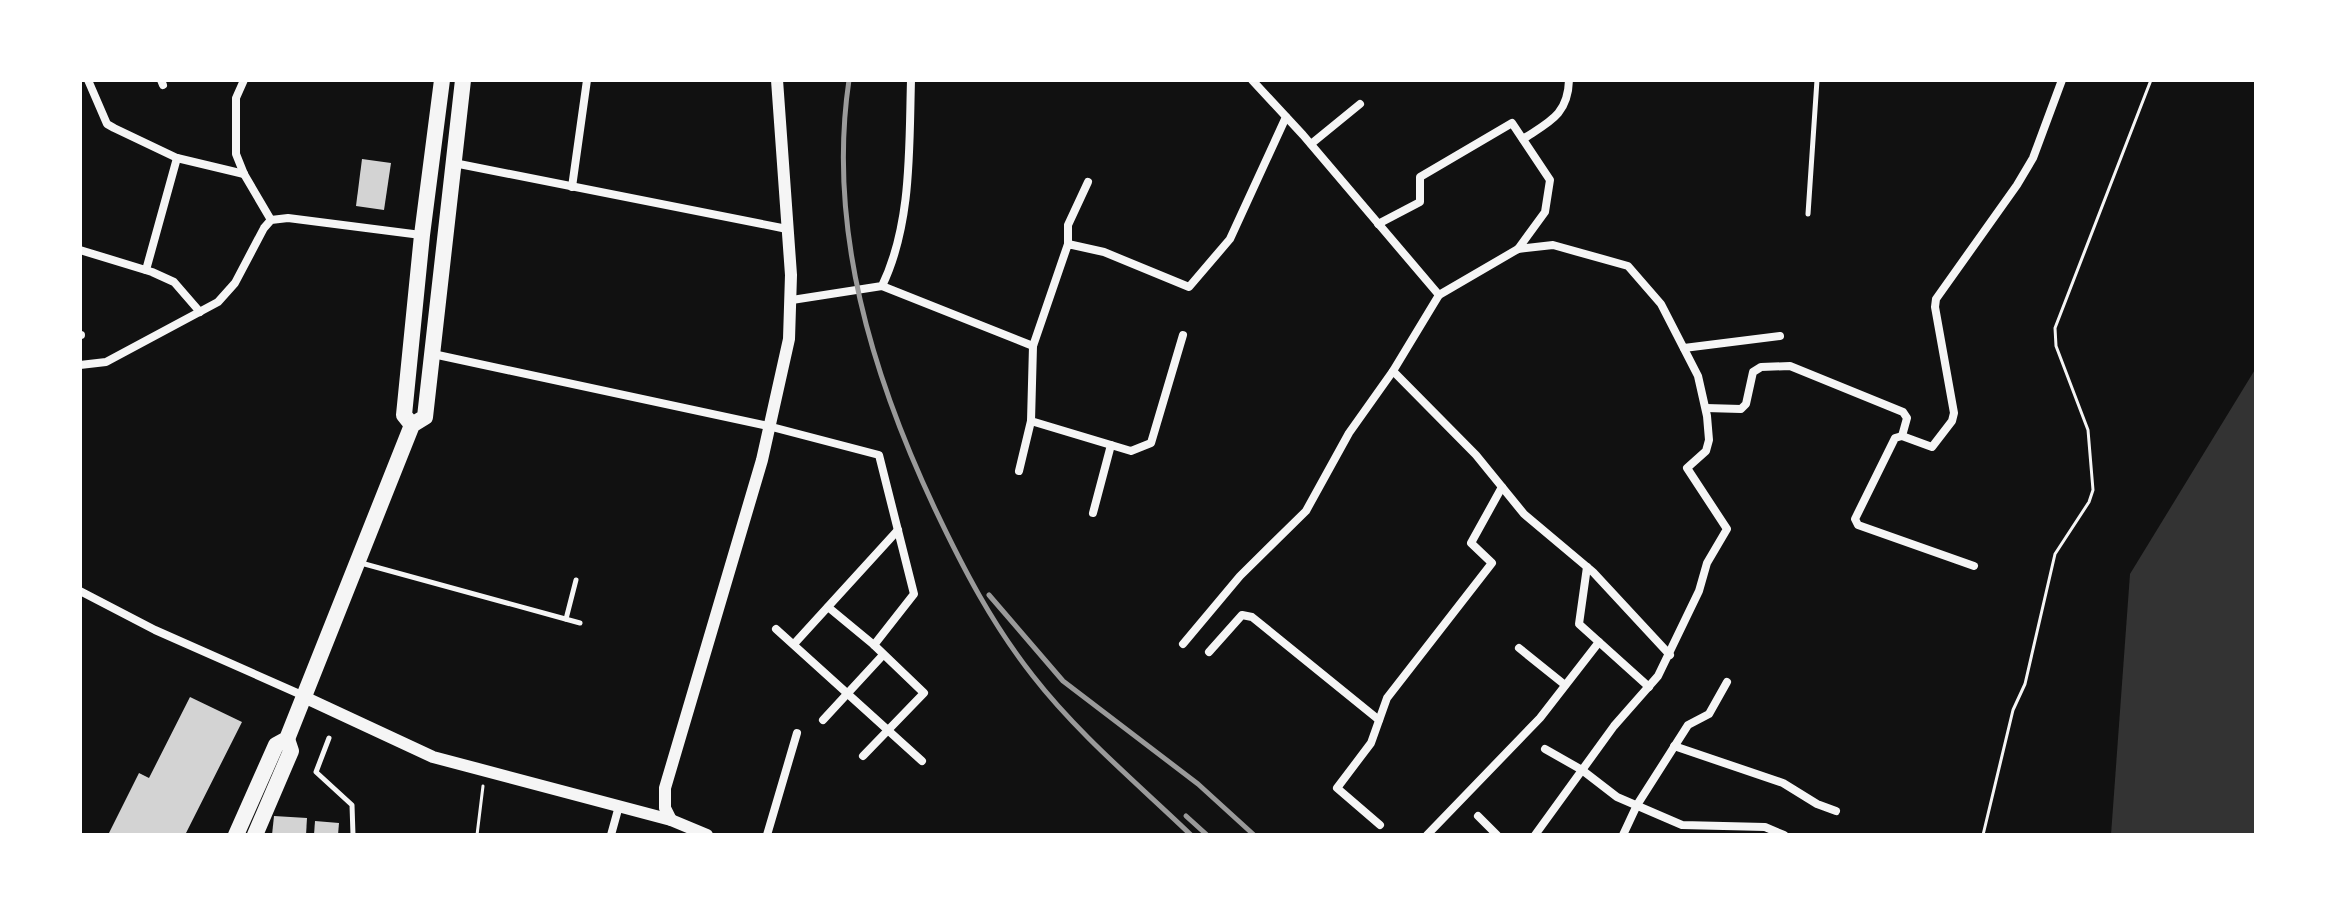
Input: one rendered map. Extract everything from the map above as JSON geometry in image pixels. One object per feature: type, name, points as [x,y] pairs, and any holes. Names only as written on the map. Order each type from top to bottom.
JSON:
[{"type":"highway","points":[[412,425],[404,415],[422,235],[442,80]]},
{"type":"highway","points":[[236,835],[276,745],[287,739],[412,425],[425,417],[463,80]]},
{"type":"highway","points":[[422,235],[445,239]]},
{"type":"highway","points":[[255,835],[291,751],[287,739]]},
{"type":"street","points":[[88,80],[107,124],[177,158],[244,174]]},
{"type":"street","points":[[244,80],[236,98],[236,154],[271,220]]},
{"type":"street","points":[[572,187],[587,80]]},
{"type":"street","points":[[671,820],[665,808],[665,788],[762,460],[789,339],[792,300],[777,80]]},
{"type":"street","points":[[882,286],[895,260],[902,222],[911,80]]},
{"type":"street","points":[[1252,80],[1311,144],[1439,295]]},
{"type":"street","points":[[1523,139],[1557,117],[1569,92],[1569,80]]},
{"type":"street","points":[[1974,566],[1855,522],[1895,438],[1902,436],[1932,447],[1953,418],[1936,299],[2033,158],[2062,80]]},
{"type":"street","points":[[1311,144],[1360,104]]},
{"type":"street","points":[[1068,244],[1104,252],[1189,287],[1230,239],[1286,117]]},
{"type":"street","points":[[1183,644],[1240,576],[1306,511],[1349,433],[1393,371],[1439,295],[1518,249],[1545,212],[1550,180],[1512,123],[1420,177],[1420,202],[1378,224]]},
{"type":"street","points":[[146,270],[177,158]]},
{"type":"street","points":[[453,163],[787,229]]},
{"type":"street","points":[[1019,471],[1031,421],[1033,346],[1068,244],[1068,225],[1088,182]]},
{"type":"street","points":[[80,365],[106,362],[218,302],[235,283],[271,220],[288,218],[422,235]]},
{"type":"street","points":[[1518,249],[1553,245],[1628,266],[1661,304],[1698,376],[1706,408],[1709,440],[1706,451],[1687,468],[1727,529],[1707,563],[1699,591],[1670,655],[1535,835]]},
{"type":"street","points":[[80,250],[174,282],[200,312]]},
{"type":"street","points":[[792,300],[882,286],[1033,346]]},
{"type":"street","points":[[1031,421],[1131,451],[1151,443],[1183,335]]},
{"type":"street","points":[[1684,348],[1780,336]]},
{"type":"street","points":[[433,354],[768,426],[879,455],[914,594],[874,645]]},
{"type":"street","points":[[1706,408],[1741,409],[1746,404],[1753,372],[1761,367],[1784,365],[1903,412],[1907,418],[1902,436]]},
{"type":"street","points":[[1393,371],[1476,455],[1524,514],[1587,567],[1670,655]]},
{"type":"street","points":[[1093,513],[1111,445]]},
{"type":"street","points":[[1380,825],[1337,788],[1371,743],[1387,698],[1492,563],[1471,543],[1502,487]]},
{"type":"street","points":[[794,644],[898,530]]},
{"type":"street","points":[[1587,567],[1579,624],[1649,687]]},
{"type":"street","points":[[80,591],[155,630],[433,757],[671,820],[707,835]]},
{"type":"street","points":[[828,607],[924,693],[863,756]]},
{"type":"street","points":[[1209,652],[1242,615],[1252,617],[1379,720]]},
{"type":"street","points":[[776,629],[922,761]]},
{"type":"street","points":[[1427,835],[1540,718],[1599,642]]},
{"type":"street","points":[[1519,648],[1565,685]]},
{"type":"street","points":[[823,720],[883,655]]},
{"type":"street","points":[[1623,835],[1637,805],[1688,725],[1709,714],[1727,682]]},
{"type":"street","points":[[767,835],[797,733]]},
{"type":"street","points":[[1674,746],[1783,783],[1817,804],[1836,811]]},
{"type":"street","points":[[1545,749],[1582,770],[1617,797],[1682,825],[1765,827],[1784,835]]},
{"type":"street","points":[[611,835],[619,806]]},
{"type":"street","points":[[1478,816],[1497,835]]},
{"type":"lane","points":[[1808,214],[1817,80]]},
{"type":"lane","points":[[357,562],[580,623]]},
{"type":"lane","points":[[566,619],[576,580]]},
{"type":"lane","points":[[329,738],[316,772],[352,805],[353,835]]},
{"type":"path","points":[[1983,835],[2013,710],[2025,684],[2055,554],[2089,502],[2093,490],[2088,430],[2056,346],[2055,328],[2151,80]]},
{"type":"path","points":[[477,835],[485,771]]},
{"type":"shaded area","points":[[2256,368],[2256,835],[2111,835],[2130,574]]},
{"type":"building","points":[[362,159],[391,163],[384,210],[356,206]]},
{"type":"building","points":[[190,697],[242,722],[185,835],[108,835],[139,773],[149,778]]},
{"type":"building","points":[[274,816],[307,818],[306,835],[272,835]]},
{"type":"building","points":[[315,821],[339,823],[338,835],[314,835]]},
{"type":"railway","points":[[849,80],[844,135],[844,191],[860,300],[892,406],[935,509],[979,595],[1033,676],[1089,738],[1191,835]]},
{"type":"railway","points":[[989,595],[1063,681],[1198,784],[1254,835]]},
{"type":"railway","points":[[1186,816],[1207,835]]}]
